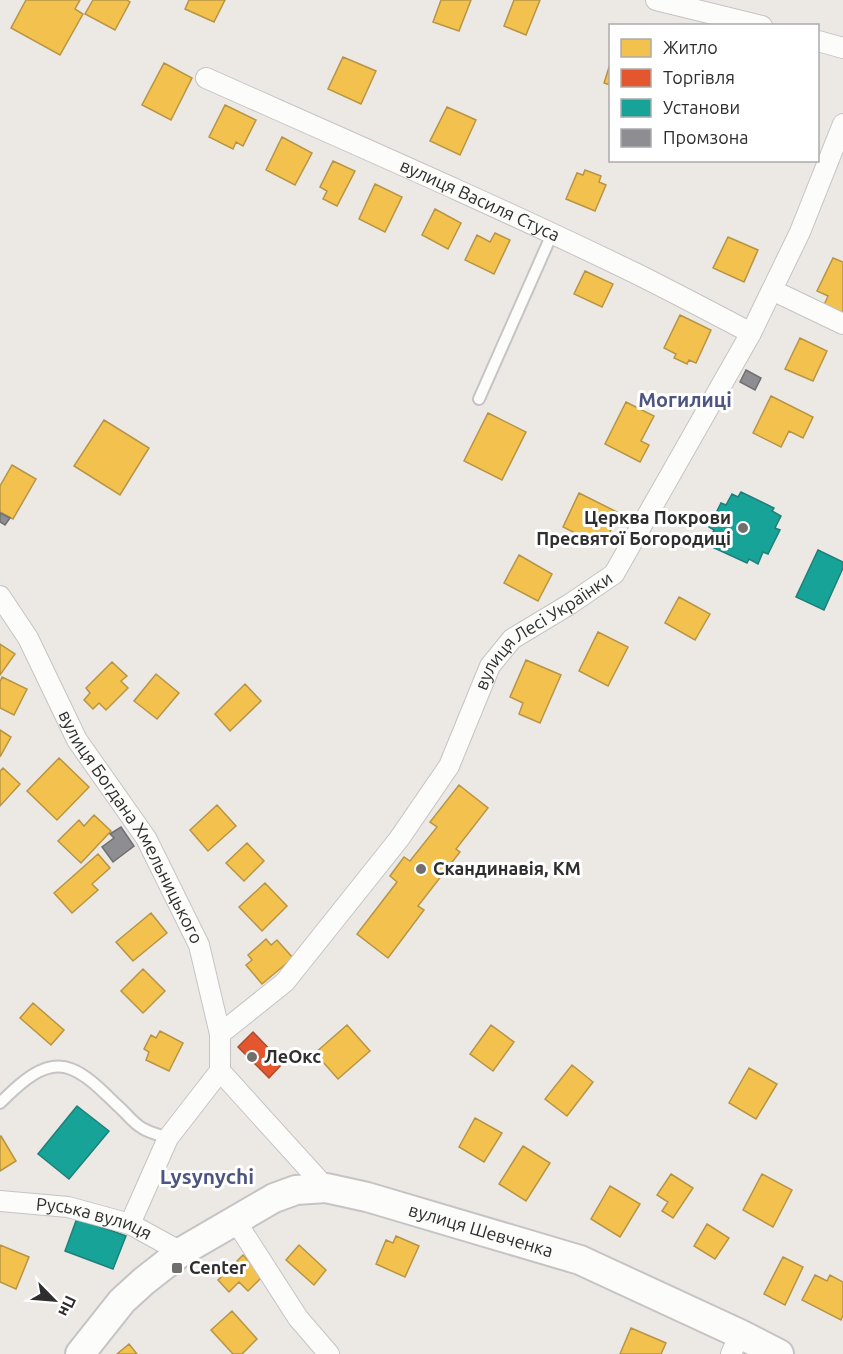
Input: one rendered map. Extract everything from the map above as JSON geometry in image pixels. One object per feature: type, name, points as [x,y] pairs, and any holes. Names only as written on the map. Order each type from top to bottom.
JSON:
[{"type":"main road","name":"вулиця Шевченка","points":[[80,1354],[122,1301],[181,1252],[274,1198],[296,1190],[326,1188],[378,1200],[580,1260],[735,1344],[779,1354]]},
{"type":"street","points":[[656,0],[754,24]]},
{"type":"street","points":[[819,40],[843,48]]},
{"type":"street","name":"вулиця Василя Стуса","points":[[206,78],[552,234],[639,275],[751,333]]},
{"type":"street","name":"вулиця Лесі Українки","points":[[220,1034],[285,982],[399,838],[449,766],[490,666],[512,639],[614,574],[751,333],[800,232],[843,124]]},
{"type":"street","points":[[772,290],[843,324]]},
{"type":"street","name":"вулиця Богдана Хмельницького","points":[[0,596],[28,638],[77,740],[146,838],[199,945],[220,1034],[220,1071]]},
{"type":"street","points":[[130,1224],[168,1138],[220,1071],[326,1188]]},
{"type":"street","name":"Руська вулиця","points":[[0,1201],[68,1207],[130,1224],[181,1252]]},
{"type":"street","points":[[235,1220],[298,1318],[329,1354]]},
{"type":"lane","points":[[479,399],[552,234]]},
{"type":"lane","points":[[0,1103],[30,1077],[53,1067],[64,1067],[90,1081],[142,1128],[168,1138]]},
{"type":"building: Житло","points":[[26,0],[80,0],[75,9],[83,14],[60,55],[11,28]]},
{"type":"building: Житло","points":[[93,0],[127,0],[130,2],[115,30],[85,14]]},
{"type":"building: Житло","points":[[189,0],[225,0],[214,22],[185,9]]},
{"type":"building: Житло","points":[[441,0],[471,0],[459,31],[433,22]]},
{"type":"building: Житло","points":[[514,0],[540,0],[526,35],[504,26]]},
{"type":"building: Житло","points":[[343,57],[376,71],[361,104],[328,89]]},
{"type":"building: Житло","points":[[164,63],[192,78],[171,120],[142,105]]},
{"type":"building: Житло","points":[[609,67],[609,85],[604,83]]},
{"type":"building: Житло","points":[[225,105],[256,120],[243,146],[236,142],[233,149],[209,137]]},
{"type":"building: Житло","points":[[447,107],[476,120],[460,155],[430,141]]},
{"type":"building: Житло","points":[[282,137],[312,153],[295,185],[266,170]]},
{"type":"building: Житло","points":[[333,161],[355,171],[337,206],[323,199],[327,191],[320,187]]},
{"type":"building: Житло","points":[[585,170],[601,176],[599,182],[606,185],[595,211],[566,199],[577,173],[583,175]]},
{"type":"building: Житло","points":[[375,184],[402,197],[385,232],[359,219]]},
{"type":"building: Житло","points":[[435,209],[461,223],[448,249],[422,235]]},
{"type":"building: Житло","points":[[495,233],[510,240],[494,274],[465,260],[477,235],[490,242]]},
{"type":"building: Житло","points":[[728,237],[758,250],[744,282],[713,268]]},
{"type":"building: Житло","points":[[833,258],[843,262],[843,313],[824,305],[828,296],[817,291]]},
{"type":"building: Житло","points":[[585,271],[613,284],[602,307],[574,294]]},
{"type":"building: Житло","points":[[680,315],[711,330],[696,363],[689,360],[687,364],[674,358],[676,354],[664,348]]},
{"type":"building: Житло","points":[[800,338],[827,351],[813,381],[785,369]]},
{"type":"building: Житло","points":[[771,396],[813,417],[803,438],[789,431],[781,447],[753,433]]},
{"type":"building: Житло","points":[[626,402],[654,416],[641,441],[649,445],[640,462],[605,444]]},
{"type":"building: Житло","points":[[488,413],[526,432],[502,480],[464,461]]},
{"type":"building: Житло","points":[[104,420],[149,448],[120,495],[74,466]]},
{"type":"building: Житло","points":[[12,465],[36,479],[13,519],[0,512],[0,486]]},
{"type":"building: Житло","points":[[579,493],[619,513],[603,547],[563,527]]},
{"type":"building: Житло","points":[[519,555],[552,574],[538,601],[504,583]]},
{"type":"building: Житло","points":[[679,597],[710,614],[695,640],[665,623]]},
{"type":"building: Житло","points":[[598,632],[628,647],[608,686],[579,671]]},
{"type":"building: Житло","points":[[0,644],[15,654],[0,675]]},
{"type":"building: Житло","points":[[526,660],[561,675],[540,723],[519,714],[523,703],[510,697]]},
{"type":"building: Житло","points":[[112,662],[127,676],[121,681],[128,688],[106,710],[99,703],[93,709],[84,700],[90,693],[86,688]]},
{"type":"building: Житло","points":[[156,674],[179,693],[157,719],[134,701]]},
{"type":"building: Житло","points":[[2,677],[27,689],[14,715],[0,708]]},
{"type":"building: Житло","points":[[245,684],[261,701],[230,731],[215,714]]},
{"type":"building: Житло","points":[[0,730],[11,737],[0,757]]},
{"type":"building: Житло","points":[[59,758],[89,787],[57,820],[27,791]]},
{"type":"building: Житло","points":[[3,768],[20,784],[0,806],[0,771]]},
{"type":"building: Житло","name":"Скандинавія, КМ","points":[[459,785],[488,808],[456,849],[460,852],[418,906],[424,910],[388,958],[357,934],[397,882],[390,876],[404,857],[410,861],[437,827],[430,822]]},
{"type":"building: Житло","points":[[217,805],[236,826],[208,851],[190,830]]},
{"type":"building: Житло","points":[[94,815],[111,831],[81,863],[58,841],[79,820],[84,826]]},
{"type":"building: Житло","points":[[247,843],[264,861],[244,881],[226,863]]},
{"type":"building: Житло","points":[[98,854],[110,868],[92,884],[98,890],[72,913],[54,893]]},
{"type":"building: Житло","points":[[265,883],[287,906],[262,931],[239,907]]},
{"type":"building: Житло","points":[[151,913],[167,933],[133,961],[116,942]]},
{"type":"building: Житло","points":[[266,939],[271,945],[277,940],[293,958],[262,984],[246,965],[252,960],[248,955]]},
{"type":"building: Житло","points":[[143,969],[165,991],[143,1013],[121,991]]},
{"type":"building: Житло","points":[[33,1003],[64,1030],[51,1045],[20,1018]]},
{"type":"building: Житло","points":[[347,1025],[370,1051],[338,1079],[315,1053]]},
{"type":"building: Житло","points":[[491,1025],[514,1042],[493,1071],[470,1054]]},
{"type":"building: Житло","points":[[160,1031],[183,1043],[169,1071],[146,1060],[149,1052],[144,1049],[151,1035],[156,1038]]},
{"type":"building: Житло","points":[[572,1065],[593,1082],[567,1116],[545,1099]]},
{"type":"building: Житло","points":[[749,1068],[777,1084],[756,1119],[729,1103]]},
{"type":"building: Житло","points":[[475,1118],[502,1133],[484,1162],[459,1147]]},
{"type":"building: Житло","points":[[0,1137],[16,1161],[0,1171]]},
{"type":"building: Житло","points":[[523,1146],[550,1163],[526,1201],[499,1184]]},
{"type":"building: Житло","points":[[671,1174],[693,1188],[673,1218],[662,1211],[668,1202],[657,1195]]},
{"type":"building: Житло","points":[[762,1174],[792,1190],[773,1227],[743,1210]]},
{"type":"building: Житло","points":[[610,1186],[640,1204],[620,1237],[591,1219]]},
{"type":"building: Житло","points":[[707,1224],[729,1238],[715,1259],[694,1246]]},
{"type":"building: Житло","points":[[396,1236],[419,1246],[405,1277],[376,1264],[386,1240],[393,1243]]},
{"type":"building: Житло","points":[[0,1245],[29,1257],[16,1289],[0,1282]]},
{"type":"building: Житло","points":[[299,1245],[326,1270],[314,1285],[286,1260]]},
{"type":"building: Житло","points":[[243,1255],[263,1276],[248,1291],[239,1282],[229,1292],[218,1280]]},
{"type":"building: Житло","points":[[783,1257],[803,1267],[785,1305],[764,1294]]},
{"type":"building: Житло","points":[[815,1275],[827,1281],[830,1275],[843,1282],[841,1320],[802,1300]]},
{"type":"building: Житло","points":[[232,1311],[257,1339],[242,1354],[233,1354],[211,1330]]},
{"type":"building: Житло","points":[[631,1328],[666,1343],[661,1354],[620,1354]]},
{"type":"building: Житло","points":[[129,1344],[137,1354],[117,1354]]},
{"type":"building: Торгівля","points":[[253,1032],[283,1063],[269,1078],[238,1047]]},
{"type":"building: Установи","name":"Церква Покрови Пресвятої Богородиці","points":[[741,492],[774,508],[772,511],[781,516],[775,528],[780,530],[768,554],[763,552],[758,564],[749,559],[747,563],[714,548],[716,544],[709,540],[714,530],[709,527],[721,503],[726,505],[732,494],[738,497]]},
{"type":"building: Установи","points":[[818,550],[843,562],[843,568],[824,610],[796,597]]},
{"type":"building: Установи","points":[[77,1106],[109,1131],[69,1179],[38,1154]]},
{"type":"building: Установи","points":[[77,1218],[126,1236],[113,1269],[65,1251]]},
{"type":"building: Промзона","points":[[746,370],[761,378],[755,390],[740,382]]},
{"type":"building: Промзона","points":[[0,513],[10,518],[5,525],[0,522]]},
{"type":"building: Промзона","points":[[121,827],[134,846],[113,862],[102,847],[114,838],[110,834]]},
{"type":"place","name":"Церква Покрови Пресвятої Богородиці","points":[[743,528]]},
{"type":"place","name":"Скандинавія, КМ","points":[[421,869]]},
{"type":"place","name":"ЛеОкс","points":[[252,1057]]},
{"type":"place","name":"Center","points":[[177,1268]]},
{"type":"district","name":"Могилиці","points":[[685,400]]},
{"type":"district","name":"Lysynychi","points":[[207,1177]]}]
